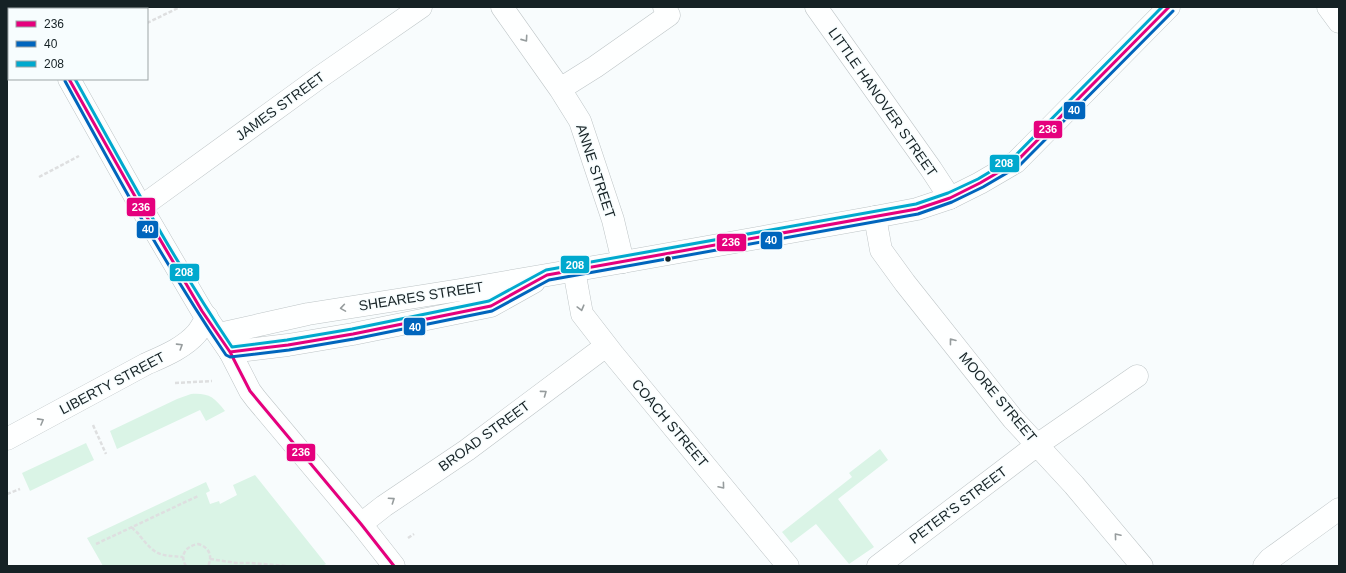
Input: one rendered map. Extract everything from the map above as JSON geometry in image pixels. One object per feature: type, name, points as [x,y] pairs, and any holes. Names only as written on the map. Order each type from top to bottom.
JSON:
[{"type":"main road","name":"JAMES STREET","points":[[142,207],[326,72],[421,7]]},
{"type":"main road","name":"ANNE STREET","points":[[502,7],[560,89],[580,121],[613,220],[623,262]]},
{"type":"main road","points":[[560,89],[595,67],[669,15],[664,7]]},
{"type":"main road","name":"LITTLE HANOVER STREET","points":[[816,7],[950,198]]},
{"type":"main road","name":"SHEARES STREET","points":[[219,335],[308,314],[623,262],[875,217],[917,209],[950,198],[1016,162],[1169,7]]},
{"type":"main road","points":[[1328,7],[1339,22]]},
{"type":"main road","points":[[70,80],[202,311],[219,335],[250,391],[361,524],[394,566]]},
{"type":"main road","name":"MOORE STREET","points":[[875,217],[881,250],[905,283],[1013,419],[1074,485],[1142,566]]},
{"type":"main road","name":"COACH STREET","points":[[574,270],[582,314],[606,346],[788,566]]},
{"type":"main road","name":"LIBERTY STREET","points":[[7,439],[169,353],[186,343],[196,333],[219,335]]},
{"type":"main road","name":"BROAD STREET","points":[[361,524],[384,506],[473,446],[606,346]]},
{"type":"main road","name":"PETER'S STREET","points":[[878,566],[1038,445],[1137,376]]},
{"type":"main road","points":[[1264,566],[1339,509]]},
{"type":"path","points":[[148,23],[180,7]]},
{"type":"path","points":[[39,177],[76,158]]},
{"type":"path","points":[[170,382],[178,384],[216,381]]},
{"type":"path","points":[[93,425],[106,454]]},
{"type":"path","points":[[7,494],[20,489]]},
{"type":"path","points":[[96,544],[198,496]]},
{"type":"path","points":[[132,527],[133,531],[139,534],[144,542],[159,555],[183,557]]},
{"type":"path","points":[[186,566],[183,561],[186,549],[190,546],[198,544],[206,547],[210,555],[208,566]]},
{"type":"path","points":[[210,559],[236,563],[259,563],[287,566]]},
{"type":"green space","points":[[191,394],[202,394],[211,397],[218,402],[225,411],[206,421],[200,410],[117,449],[110,431],[177,399]]},
{"type":"green space","points":[[86,443],[94,460],[30,491],[22,473]]},
{"type":"green space","points":[[880,449],[888,460],[838,499],[874,547],[849,564],[816,524],[791,543],[782,532],[852,477],[849,473]]},
{"type":"green space","points":[[255,475],[326,564],[322,566],[103,566],[87,538],[206,482],[210,491],[206,493],[210,504],[219,501],[220,504],[237,495],[233,485]]},
{"type":"transit line","name":"208","points":[[76,80],[170,248],[232,347],[287,340],[352,329],[489,301],[546,270],[916,204],[948,193],[978,179],[1013,158],[1162,7]]},
{"type":"transit line","name":"236","points":[[230,352],[288,345],[353,334],[491,306],[547,275],[917,209],[950,198],[1016,162],[1169,7]]},
{"type":"transit line","name":"40","points":[[65,81],[162,254],[204,322],[226,355],[230,357],[289,350],[354,339],[492,311],[549,280],[918,214],[952,202],[983,187],[1019,166],[1173,11]]},
{"type":"transit line","name":"236","points":[[70,80],[202,311],[230,352],[250,391],[361,524],[394,566]]}]
